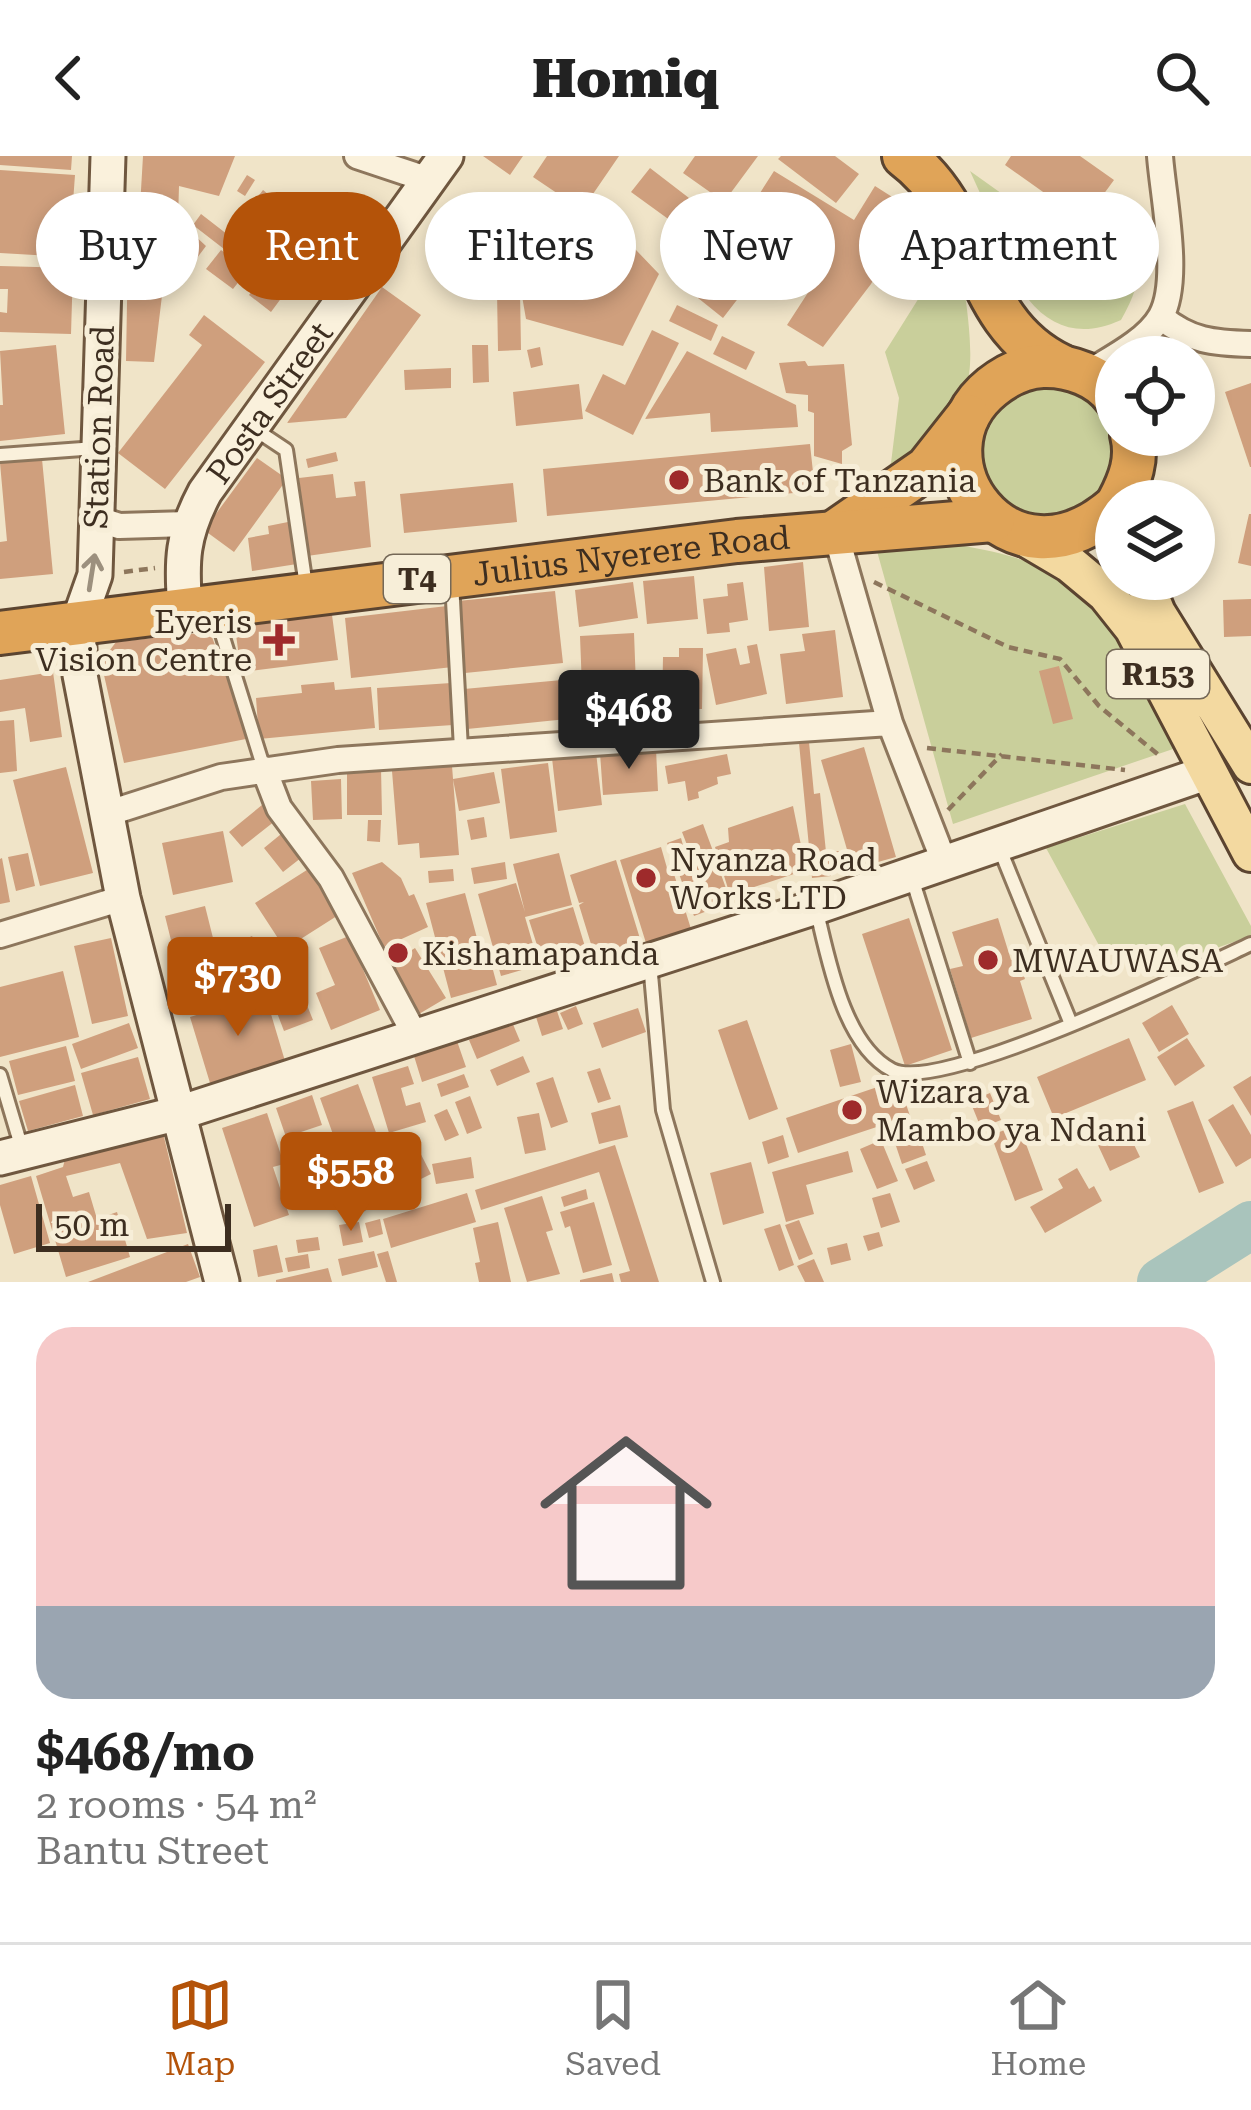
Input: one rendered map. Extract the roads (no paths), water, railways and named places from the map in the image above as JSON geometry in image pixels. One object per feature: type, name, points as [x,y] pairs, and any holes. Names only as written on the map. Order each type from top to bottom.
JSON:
[{"type":"highway","points":[[912,158],[937,192]]},
{"type":"highway","points":[[981,300],[975,405],[961,441],[962,470],[973,498],[1006,527]]},
{"type":"highway","points":[[993,300],[1024,344],[1088,380]]},
{"type":"highway","points":[[975,405],[1007,375],[1036,366],[1088,380]]},
{"type":"highway","name":"Julius Nyerere Road","points":[[838,549],[927,468],[975,405]]},
{"type":"highway","name":"Julius Nyerere Road","points":[[0,633],[452,575],[838,549],[1006,527],[1060,538],[1095,523]]},
{"type":"main road","name":"Station Road","points":[[78,623],[95,575],[109,156]]},
{"type":"main road","name":"Posta Street","points":[[199,607],[181,564],[188,524],[205,492],[437,168]]},
{"type":"main road","name":"R153","points":[[1006,527],[1070,564],[1106,594],[1133,628],[1190,779],[1251,853]]},
{"type":"main road","name":"R153","points":[[1152,600],[1251,766]]},
{"type":"main road","points":[[78,623],[80,675],[123,898],[222,1282]]},
{"type":"main road","points":[[11,1155],[179,1113],[650,962],[1190,779]]},
{"type":"street","points":[[357,156],[437,168]]},
{"type":"street","points":[[1088,380],[1147,332],[1160,316],[1168,292],[1160,156]]},
{"type":"street","points":[[1160,316],[1203,343],[1251,344]]},
{"type":"street","points":[[95,518],[119,526],[188,524]]},
{"type":"street","points":[[838,549],[894,735],[945,864]]},
{"type":"street","points":[[106,814],[180,789],[264,769],[460,749],[894,735]]},
{"type":"street","points":[[264,769],[279,808],[331,878],[416,1035]]},
{"type":"street","points":[[0,935],[123,898]]},
{"type":"lane","points":[[252,428],[286,450],[308,593]]},
{"type":"lane","points":[[0,455],[98,448]]},
{"type":"lane","points":[[452,575],[460,749]]},
{"type":"lane","points":[[199,607],[264,769]]},
{"type":"lane","points":[[998,846],[1071,1024]]},
{"type":"lane","points":[[911,875],[970,1063]]},
{"type":"lane","points":[[816,907],[844,1009],[864,1044],[891,1069],[914,1076],[970,1063],[1071,1024],[1251,944]]},
{"type":"lane","points":[[650,962],[663,1110],[712,1282]]},
{"type":"lane","points":[[0,1075],[11,1155]]},
{"type":"waterway","points":[[1161,1282],[1251,1225]]},
{"type":"place","name":"Bank of Tanzania","points":[[679,480]]},
{"type":"place","name":"Eyeris Vision Centre","points":[[279,640]]},
{"type":"place","name":"Nyanza Road Works LTD","points":[[646,878]]},
{"type":"place","name":"Kishamapanda","points":[[398,953]]},
{"type":"place","name":"MWAUWASA","points":[[988,960]]},
{"type":"place","name":"Wizara ya Mambo ya Ndani","points":[[852,1110]]}]
